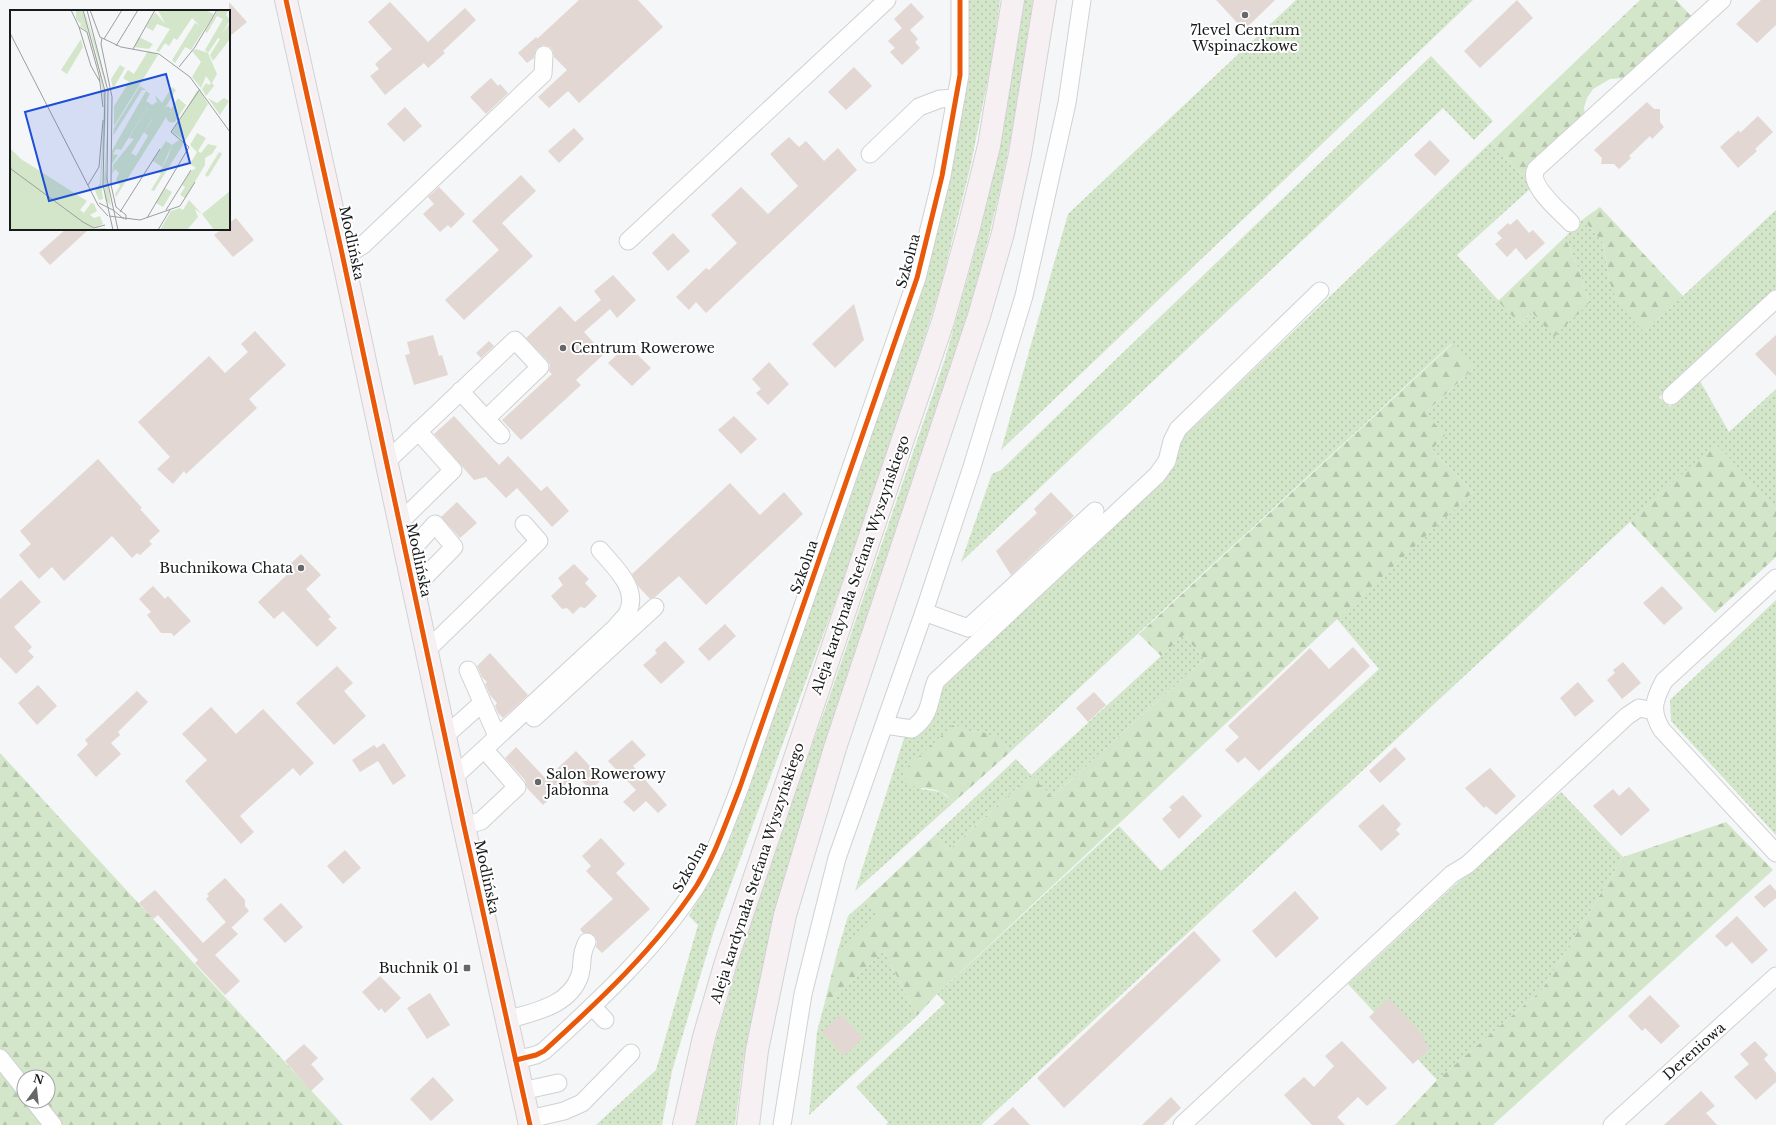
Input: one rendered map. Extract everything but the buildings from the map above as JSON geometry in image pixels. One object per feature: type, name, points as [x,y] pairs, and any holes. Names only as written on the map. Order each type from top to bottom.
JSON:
[{"type":"main road","name":"Modlińska","points":[[286,0],[343,258],[427,650],[444,737],[529,1122]]},
{"type":"main road","name":"Aleja kardynała Stefana Wyszyńskiego","points":[[684,1125],[704,1037],[726,962],[945,313],[968,231],[989,146],[1013,0]]},
{"type":"main road","points":[[748,1125],[757,1050],[785,914],[835,748],[979,316],[1003,233],[1020,154],[1045,0]]},
{"type":"street","points":[[628,241],[887,0]]},
{"type":"street","name":"Szkolna","points":[[516,1060],[532,1057],[544,1051],[592,1006],[646,951],[697,884],[719,839],[735,800],[917,278],[942,176],[960,75],[960,0]]},
{"type":"street","points":[[782,1125],[803,994],[837,858],[924,612],[971,470],[1024,296],[1067,104],[1082,0]]},
{"type":"street","points":[[1571,223],[1537,187],[1534,177],[1536,169],[1722,0]]},
{"type":"street","points":[[343,258],[363,245],[543,74],[544,55]]},
{"type":"street","points":[[870,154],[919,107],[940,99],[956,98]]},
{"type":"street","points":[[885,725],[912,729],[920,723],[927,714],[936,681],[1157,475],[1167,461],[1172,441],[1178,430],[1320,291]]},
{"type":"street","points":[[1671,396],[1776,299]]},
{"type":"street","points":[[386,462],[515,340],[540,367],[486,419]]},
{"type":"street","points":[[460,391],[501,435]]},
{"type":"street","points":[[399,522],[453,470],[418,431]]},
{"type":"street","points":[[924,612],[968,628],[1095,511]]},
{"type":"street","points":[[406,556],[435,524],[454,547],[413,589]]},
{"type":"street","points":[[427,650],[539,541],[524,524]]},
{"type":"street","points":[[455,783],[497,736],[616,627],[627,614],[631,594],[627,585],[600,550]]},
{"type":"street","points":[[1776,578],[1664,681],[1658,694],[1654,711],[1655,720],[1662,730],[1776,853]]},
{"type":"street","points":[[455,783],[491,757],[655,607]]},
{"type":"street","points":[[468,670],[497,736]]},
{"type":"street","points":[[444,737],[482,703]]},
{"type":"street","points":[[1182,1125],[1452,874],[1467,865],[1627,716],[1639,708],[1654,711]]},
{"type":"street","points":[[464,826],[482,821],[517,787],[491,757]]},
{"type":"street","points":[[506,1020],[547,1009],[571,990],[577,982],[581,970],[581,952],[587,942]]},
{"type":"street","name":"Dereniowa","points":[[1612,1125],[1776,976]]},
{"type":"street","points":[[592,1006],[606,1020]]},
{"type":"street","points":[[529,1122],[564,1111],[582,1103],[631,1053]]},
{"type":"street","points":[[0,1058],[16,1078]]},
{"type":"street","points":[[522,1091],[558,1083]]},
{"type":"street","points":[[40,1109],[53,1125]]},
{"type":"green space","points":[[968,0],[1000,0],[993,53],[971,164],[940,289],[874,497],[714,930],[672,1071],[662,1125],[596,1125],[656,1070],[698,925],[689,916],[731,837],[853,490],[922,281],[953,161],[969,62]]},
{"type":"green space","points":[[1022,0],[1033,0],[1018,103],[986,248],[954,364],[837,708],[797,835],[767,949],[743,1062],[735,1125],[696,1125],[712,1053],[745,939],[781,830],[827,704],[945,359],[977,244],[993,178],[1008,101]]},
{"type":"green space","points":[[1296,0],[1473,0],[1001,450],[1068,214]]},
{"type":"green space","points":[[1640,0],[1676,0],[1693,18],[1628,78],[1610,79],[1593,89],[1587,98],[1584,107],[1585,117],[1522,175],[1491,142]]},
{"type":"green space","points":[[1431,56],[1493,121],[1474,140],[1443,108],[961,562],[992,474],[1001,470]]},
{"type":"green space","points":[[1491,142],[1522,175],[1526,171],[1531,188],[1457,255],[1520,324],[1532,312],[1589,303],[1579,269],[1565,237],[1583,219],[1603,243],[1610,283],[1644,332],[1776,210],[1776,289],[1659,397],[1670,407],[1700,381],[1729,432],[1776,389],[1776,510],[1716,444],[1630,522],[981,1125],[886,1125],[888,1122],[856,1087],[945,1003],[937,994],[1119,826],[1161,871],[1379,669],[1337,619],[1473,492],[1432,449],[1425,413],[1474,368],[1451,344],[1010,752],[1004,744],[983,732],[965,731],[954,724],[921,789],[941,792],[954,802],[855,891],[904,738],[923,730],[928,726],[933,715],[938,690],[1171,470],[1176,463],[1180,440]]},
{"type":"green space","points":[[1600,207],[1683,296],[1644,332],[1618,304],[1610,283],[1603,243],[1583,219]]},
{"type":"green space","points":[[1565,237],[1579,269],[1589,303],[1554,337],[1532,312],[1520,324],[1498,301]]},
{"type":"green space","points":[[1452,344],[1474,368],[1425,413],[1445,435],[1432,449],[1473,492],[937,994],[917,1016],[884,951],[824,1005],[837,953],[878,916],[866,900],[935,835],[949,850],[1031,775],[1052,797],[1204,659],[1184,635],[1161,656],[1139,634]]},
{"type":"green space","points":[[1716,443],[1776,510],[1776,557],[1715,613],[1630,522]]},
{"type":"green space","points":[[1776,600],[1776,835],[1671,721],[1670,700]]},
{"type":"green space","points":[[1184,635],[1204,659],[1052,797],[1031,775]]},
{"type":"green space","points":[[954,724],[966,731],[983,732],[993,736],[1004,744],[1010,752],[954,802],[939,791],[914,786],[906,779],[902,772]]},
{"type":"green space","points":[[0,753],[343,1125],[0,1125]]},
{"type":"green space","points":[[1016,759],[1031,775],[949,850],[935,835]]},
{"type":"green space","points":[[1561,792],[1623,857],[1542,990],[1437,1080],[1348,984],[1453,887]]},
{"type":"green space","points":[[1726,822],[1773,870],[1493,1125],[1395,1125],[1437,1080],[1542,990],[1623,857]]},
{"type":"green space","points":[[866,900],[879,916],[837,953],[848,916]]},
{"type":"green space","points":[[884,951],[917,1016],[809,1115],[817,1032],[824,1005]]},
{"type":"cycle path","points":[[286,0],[530,1125]]},
{"type":"cycle path","points":[[516,1060],[536,1055],[544,1051],[626,973],[664,930],[697,885],[720,837],[740,787],[917,278],[942,176],[960,75],[960,0]]},
{"type":"place","name":"7level Centrum Wspinaczkowe","points":[[1245,15]]},
{"type":"place","name":"Centrum Rowerowe","points":[[563,348]]},
{"type":"place","name":"Buchnikowa Chata","points":[[301,568]]},
{"type":"place","name":"Salon Rowerowy Jabłonna","points":[[538,782]]},
{"type":"place","name":"Buchnik 01","points":[[467,968]]}]
